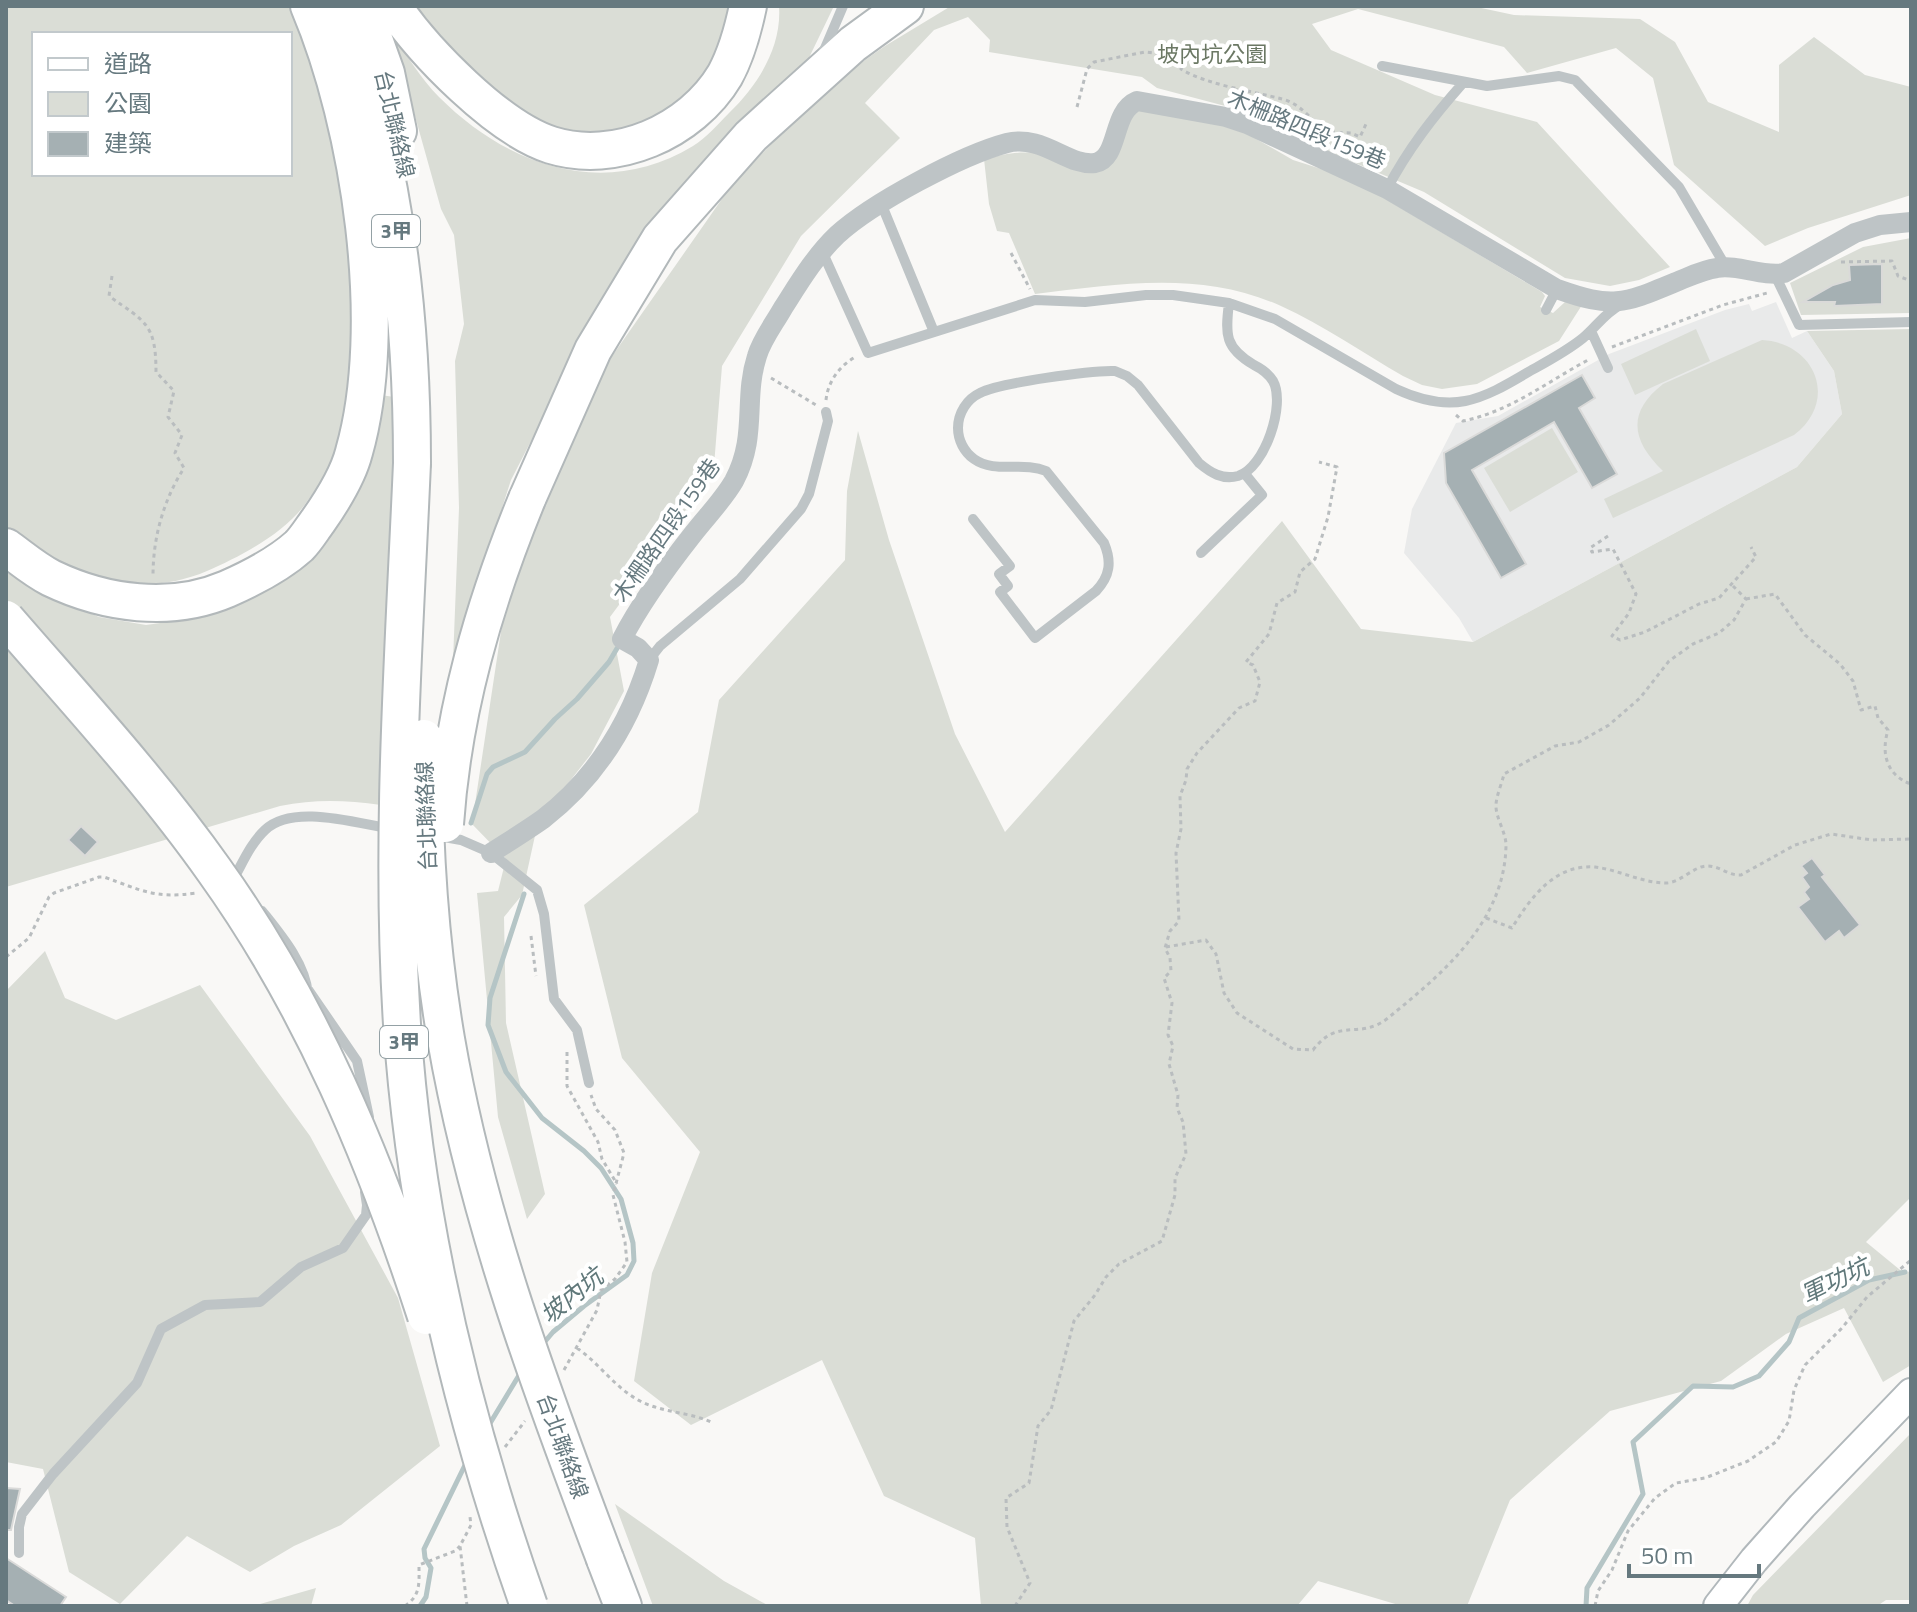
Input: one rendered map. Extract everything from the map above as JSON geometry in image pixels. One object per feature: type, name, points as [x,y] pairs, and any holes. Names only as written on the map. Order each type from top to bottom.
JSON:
[{"type":"highway","points":[[6,547],[49,577],[101,598],[153,603],[207,597],[253,577],[300,545],[331,504],[354,455],[364,405],[370,348],[368,267],[357,180],[341,102],[309,6]]},
{"type":"highway","name":"台北聯絡線","points":[[337,6],[375,129],[396,228],[408,323],[422,462],[426,863],[446,1038],[480,1187],[521,1325],[623,1606]]},
{"type":"highway","name":"台北聯絡線","points":[[363,6],[386,73],[419,242],[431,376],[422,462],[396,845],[402,1027],[422,1187],[444,1312],[487,1481],[528,1606]]},
{"type":"highway","points":[[393,6],[439,62],[511,124],[549,144],[578,151],[617,149],[662,133],[698,109],[724,76],[742,39],[748,6]]},
{"type":"highway","points":[[480,1187],[457,1047],[447,939],[444,852],[448,776],[461,699],[502,561],[593,350],[660,239],[751,136],[853,44],[905,6]]},
{"type":"highway","points":[[6,619],[149,786],[215,871],[277,968],[322,1052],[359,1130],[389,1207],[427,1318],[482,1499],[528,1606]]},
{"type":"main road","points":[[1718,1606],[1802,1506],[1911,1393]]},
{"type":"street","name":"木柵路四段159巷","points":[[649,660],[638,648],[622,639],[663,574],[734,481],[746,452],[753,367],[766,336],[822,251],[838,234],[881,203],[961,161],[1008,143],[1034,142],[1085,162],[1096,163],[1105,157],[1120,118],[1137,101],[1226,117],[1387,189],[1557,289],[1586,299],[1629,301],[1705,270],[1726,267],[1775,275]]},
{"type":"street","points":[[1775,275],[1793,269],[1864,229],[1911,222]]},
{"type":"street","points":[[491,853],[542,819],[596,767],[630,713],[649,660]]},
{"type":"lane","points":[[804,86],[843,6]]},
{"type":"lane","points":[[1382,66],[1487,86],[1559,76],[1575,80],[1679,187],[1726,267]]},
{"type":"lane","points":[[1387,189],[1403,157],[1463,83]]},
{"type":"lane","points":[[881,203],[934,332]]},
{"type":"lane","points":[[822,251],[868,353],[1035,300],[1085,302],[1173,295],[1229,303],[1275,319],[1396,389],[1440,404],[1482,398],[1570,347],[1615,308],[1629,301]]},
{"type":"lane","points":[[1775,275],[1799,325],[1911,322]]},
{"type":"lane","points":[[1546,310],[1557,289]]},
{"type":"lane","points":[[973,519],[1010,566],[999,574],[1008,586],[1000,592],[1035,638],[1096,591],[1109,569],[1109,556],[1104,543],[1046,471],[1023,465],[982,465],[971,457],[962,447],[958,435],[961,411],[968,401],[991,389],[1115,371],[1138,385],[1210,473],[1221,477],[1245,474],[1261,458],[1278,408],[1278,395],[1274,382],[1266,372],[1244,359],[1230,343],[1226,330],[1229,303]]},
{"type":"lane","points":[[1591,331],[1608,368]]},
{"type":"lane","points":[[649,660],[660,646],[740,579],[801,509],[809,494],[828,421],[826,412]]},
{"type":"lane","points":[[1201,553],[1262,495],[1245,474]]},
{"type":"lane","points":[[244,890],[234,878],[252,846],[265,830],[287,818],[316,817],[403,831]]},
{"type":"lane","points":[[418,833],[461,840],[491,853],[537,890],[544,914],[554,999],[577,1030],[589,1083]]},
{"type":"lane","points":[[254,902],[284,939],[307,988],[357,1061],[369,1117]]},
{"type":"lane","points":[[307,988],[313,1027],[335,1073],[342,1128]]},
{"type":"lane","points":[[19,1553],[22,1514],[53,1474],[137,1383],[161,1329],[205,1305],[260,1302],[309,1262],[343,1248],[366,1215],[367,1205],[360,1179]]},
{"type":"path","points":[[1077,107],[1087,69],[1094,62],[1145,52],[1169,55]]},
{"type":"path","points":[[1183,59],[1181,69],[1196,78],[1292,103],[1306,111],[1327,132],[1351,133],[1360,137],[1367,122]]},
{"type":"path","points":[[1234,87],[1253,112]]},
{"type":"path","points":[[1831,245],[1842,263],[1892,261],[1898,276],[1911,281]]},
{"type":"path","points":[[1011,253],[1035,300]]},
{"type":"path","points":[[112,276],[109,296],[146,323],[156,347],[156,372],[174,391],[168,417],[182,435],[175,453],[184,468],[169,492],[153,551]]},
{"type":"path","points":[[753,367],[826,412],[828,388],[838,371],[854,357],[868,353]]},
{"type":"path","points":[[1015,1606],[1030,1583],[1007,1527],[1006,1498],[1029,1483],[1038,1426],[1051,1410],[1074,1321],[1119,1264],[1162,1241],[1175,1195],[1175,1178],[1186,1154],[1183,1122],[1177,1108],[1178,1095],[1169,1064],[1173,1046],[1168,1035],[1172,1003],[1164,978],[1171,971],[1165,948],[1170,931],[1179,921],[1176,853],[1181,829],[1180,796],[1187,769],[1197,753],[1239,708],[1255,701],[1260,682],[1253,665],[1246,662],[1269,634],[1277,603],[1295,592],[1300,572],[1315,559],[1328,517],[1337,467],[1319,462]]},
{"type":"path","points":[[1608,536],[1590,548],[1592,552],[1613,549],[1636,594],[1629,613],[1612,636],[1620,640],[1719,598],[1756,557],[1751,547]]},
{"type":"path","points":[[1732,585],[1746,599]]},
{"type":"path","points":[[1746,599],[1775,594],[1805,635],[1840,664],[1853,681],[1861,710],[1875,706],[1878,718],[1888,730],[1883,745],[1886,764],[1911,784]]},
{"type":"path","points":[[1165,948],[1206,940],[1216,954],[1224,993],[1237,1013],[1293,1049],[1313,1050],[1323,1038],[1341,1029],[1376,1027],[1431,983],[1471,940],[1486,918],[1503,877],[1506,842],[1496,806],[1504,774],[1555,746],[1579,742],[1609,725],[1640,698],[1669,661],[1693,644],[1719,633],[1734,620],[1746,599]]},
{"type":"path","points":[[1486,918],[1512,928],[1531,898],[1563,871],[1596,867],[1642,881],[1671,883],[1705,866],[1721,869],[1733,876],[1741,875],[1795,845],[1831,834],[1872,840],[1911,839]]},
{"type":"path","points":[[6,957],[29,938],[49,897],[99,877],[155,895],[197,892],[234,878]]},
{"type":"path","points":[[531,928],[531,953],[536,978]]},
{"type":"path","points":[[567,1050],[567,1086],[617,1184]]},
{"type":"path","points":[[559,1377],[597,1310],[601,1290],[615,1279],[627,1262],[613,1195],[624,1153],[615,1130],[596,1109],[589,1083]]},
{"type":"path","points":[[1595,1606],[1598,1591],[1612,1570],[1628,1531],[1655,1498],[1676,1483],[1705,1478],[1748,1461],[1776,1442],[1789,1421],[1794,1390],[1805,1365],[1842,1328],[1867,1297],[1911,1260]]},
{"type":"path","points":[[577,1348],[589,1356],[613,1382],[639,1400],[713,1423]]},
{"type":"path","points":[[501,1452],[530,1414]]},
{"type":"path","points":[[405,1606],[415,1599],[419,1591],[419,1565],[435,1561],[460,1546],[471,1525],[469,1511]]},
{"type":"path","points":[[460,1546],[467,1606]]},
{"type":"shaded area","points":[[1776,302],[1792,338],[1807,331],[1834,371],[1842,414],[1797,467],[1473,642],[1459,618],[1404,553],[1412,509],[1456,423],[1498,416],[1609,354],[1725,310],[1749,304],[1752,311]]},
{"type":"green space","points":[[6,6],[294,6],[329,116],[344,193],[354,274],[354,356],[349,396],[333,459],[313,494],[297,514],[274,534],[233,559],[180,580],[153,584],[101,578],[76,570],[28,544],[6,527]]},
{"type":"green space","points":[[411,6],[737,6],[713,76],[644,127],[577,136],[542,125],[495,96]]},
{"type":"green space","points":[[779,6],[834,6],[805,66],[549,406],[511,480],[453,661],[459,508],[455,361],[464,324],[454,235],[441,209],[392,34],[439,97],[495,141],[526,157],[558,168],[592,172],[625,171],[659,162],[693,146],[740,102],[758,78],[772,50],[777,36]]},
{"type":"green space","name":"坡內坑公園","points":[[951,6],[1472,6],[1514,15],[1640,19],[1675,42],[1708,102],[1779,132],[1779,65],[1814,37],[1865,75],[1911,87],[1911,195],[1808,228],[1765,246],[1674,165],[1653,78],[1616,48],[1527,73],[1504,47],[1358,9],[1312,24],[1331,50],[1435,95],[1537,122],[1670,267],[1639,280],[1610,286],[1565,278],[1424,192],[1310,144],[1248,112],[1157,88],[1142,77],[989,52],[990,40],[968,17],[934,30],[865,103],[900,138],[801,236],[722,366],[713,478],[610,617],[624,691],[591,754],[538,822],[522,895],[504,917],[506,1023],[545,1194],[527,1219],[498,1117],[477,893],[498,891],[506,859],[472,824],[505,605],[594,382],[731,186],[824,89],[885,46]]},
{"type":"green space","points":[[1140,110],[1237,128],[1293,160],[1334,173],[1384,198],[1542,292],[1545,296],[1540,307],[1553,313],[1565,302],[1582,305],[1559,341],[1477,384],[1442,389],[1422,385],[1403,376],[1328,330],[1281,306],[1251,295],[1190,284],[1159,283],[1035,294],[1009,233],[997,231],[989,204],[984,159],[1015,153],[1036,153],[1085,171],[1130,115]]},
{"type":"green space","points":[[1911,238],[1911,313],[1801,315],[1790,283],[1863,247]]},
{"type":"green space","points":[[1696,329],[1710,361],[1635,395],[1621,364]]},
{"type":"green space","points":[[1911,329],[1911,1197],[1866,1242],[1905,1274],[1911,1270],[1911,1365],[1883,1382],[1844,1308],[1786,1334],[1721,1381],[1610,1411],[1510,1500],[1467,1606],[1402,1606],[1318,1581],[1297,1606],[981,1606],[975,1538],[884,1496],[822,1360],[691,1425],[634,1381],[652,1273],[700,1152],[622,1058],[584,905],[698,812],[719,700],[845,560],[847,491],[858,431],[889,540],[955,734],[1005,832],[1282,521],[1361,629],[1473,642],[1797,467],[1842,414],[1834,371],[1807,331]]},
{"type":"green space","points":[[1762,340],[1796,351],[1808,362],[1818,391],[1816,406],[1808,421],[1794,435],[1613,518],[1604,499],[1663,471],[1645,449],[1638,427],[1643,406],[1651,395],[1663,384]]},
{"type":"green space","points":[[381,395],[394,397],[394,477],[381,805],[330,801],[280,806],[6,887],[6,574],[12,574],[43,593],[99,617],[146,625],[203,617],[250,598]]},
{"type":"green space","points":[[1552,428],[1578,472],[1510,512],[1484,468]]},
{"type":"green space","points":[[45,951],[65,998],[116,1020],[200,985],[310,1136],[398,1298],[440,1446],[341,1525],[294,1546],[250,1572],[187,1536],[120,1604],[69,1572],[43,1469],[6,1462],[6,991]]},
{"type":"green space","points":[[1911,1433],[1911,1600],[1886,1600],[1877,1606],[1747,1606],[1753,1595]]},
{"type":"green space","points":[[615,1504],[724,1581],[769,1606],[653,1606]]},
{"type":"green space","points":[[316,1588],[311,1606],[253,1606]]},
{"type":"building","points":[[1882,264],[1882,304],[1834,306],[1835,302],[1803,302],[1833,285],[1850,280],[1849,265]]},
{"type":"building","points":[[1582,375],[1595,398],[1579,408],[1617,474],[1592,488],[1554,422],[1472,470],[1526,564],[1501,578],[1446,483],[1444,453]]},
{"type":"building","points":[[81,826],[98,842],[85,856],[68,840]]},
{"type":"building","points":[[1812,858],[1825,875],[1822,877],[1860,925],[1844,938],[1839,931],[1825,942],[1798,907],[1809,899],[1804,892],[1809,887],[1802,877],[1807,873],[1801,866]]},
{"type":"building","points":[[6,1488],[20,1489],[11,1530],[6,1530]]},
{"type":"building","points":[[6,1558],[66,1597],[60,1606],[15,1606],[6,1600]]},
{"type":"waterway","name":"坡內坑","points":[[471,823],[487,774],[493,767],[525,752],[577,699],[609,662],[619,645]]},
{"type":"waterway","name":"坡內坑","points":[[524,894],[490,998],[488,1025],[506,1072],[542,1118],[601,1168],[621,1199],[633,1243],[634,1261],[627,1275],[584,1306],[542,1345]]},
{"type":"waterway","name":"軍功坑","points":[[1586,1606],[1587,1588],[1643,1494],[1633,1442],[1693,1386],[1733,1387],[1759,1376],[1789,1342],[1799,1318],[1869,1280],[1905,1272]]},
{"type":"waterway","name":"坡內坑","points":[[489,1425],[521,1372]]},
{"type":"waterway","name":"坡內坑","points":[[420,1606],[426,1597],[431,1568],[424,1549],[467,1461]]}]
